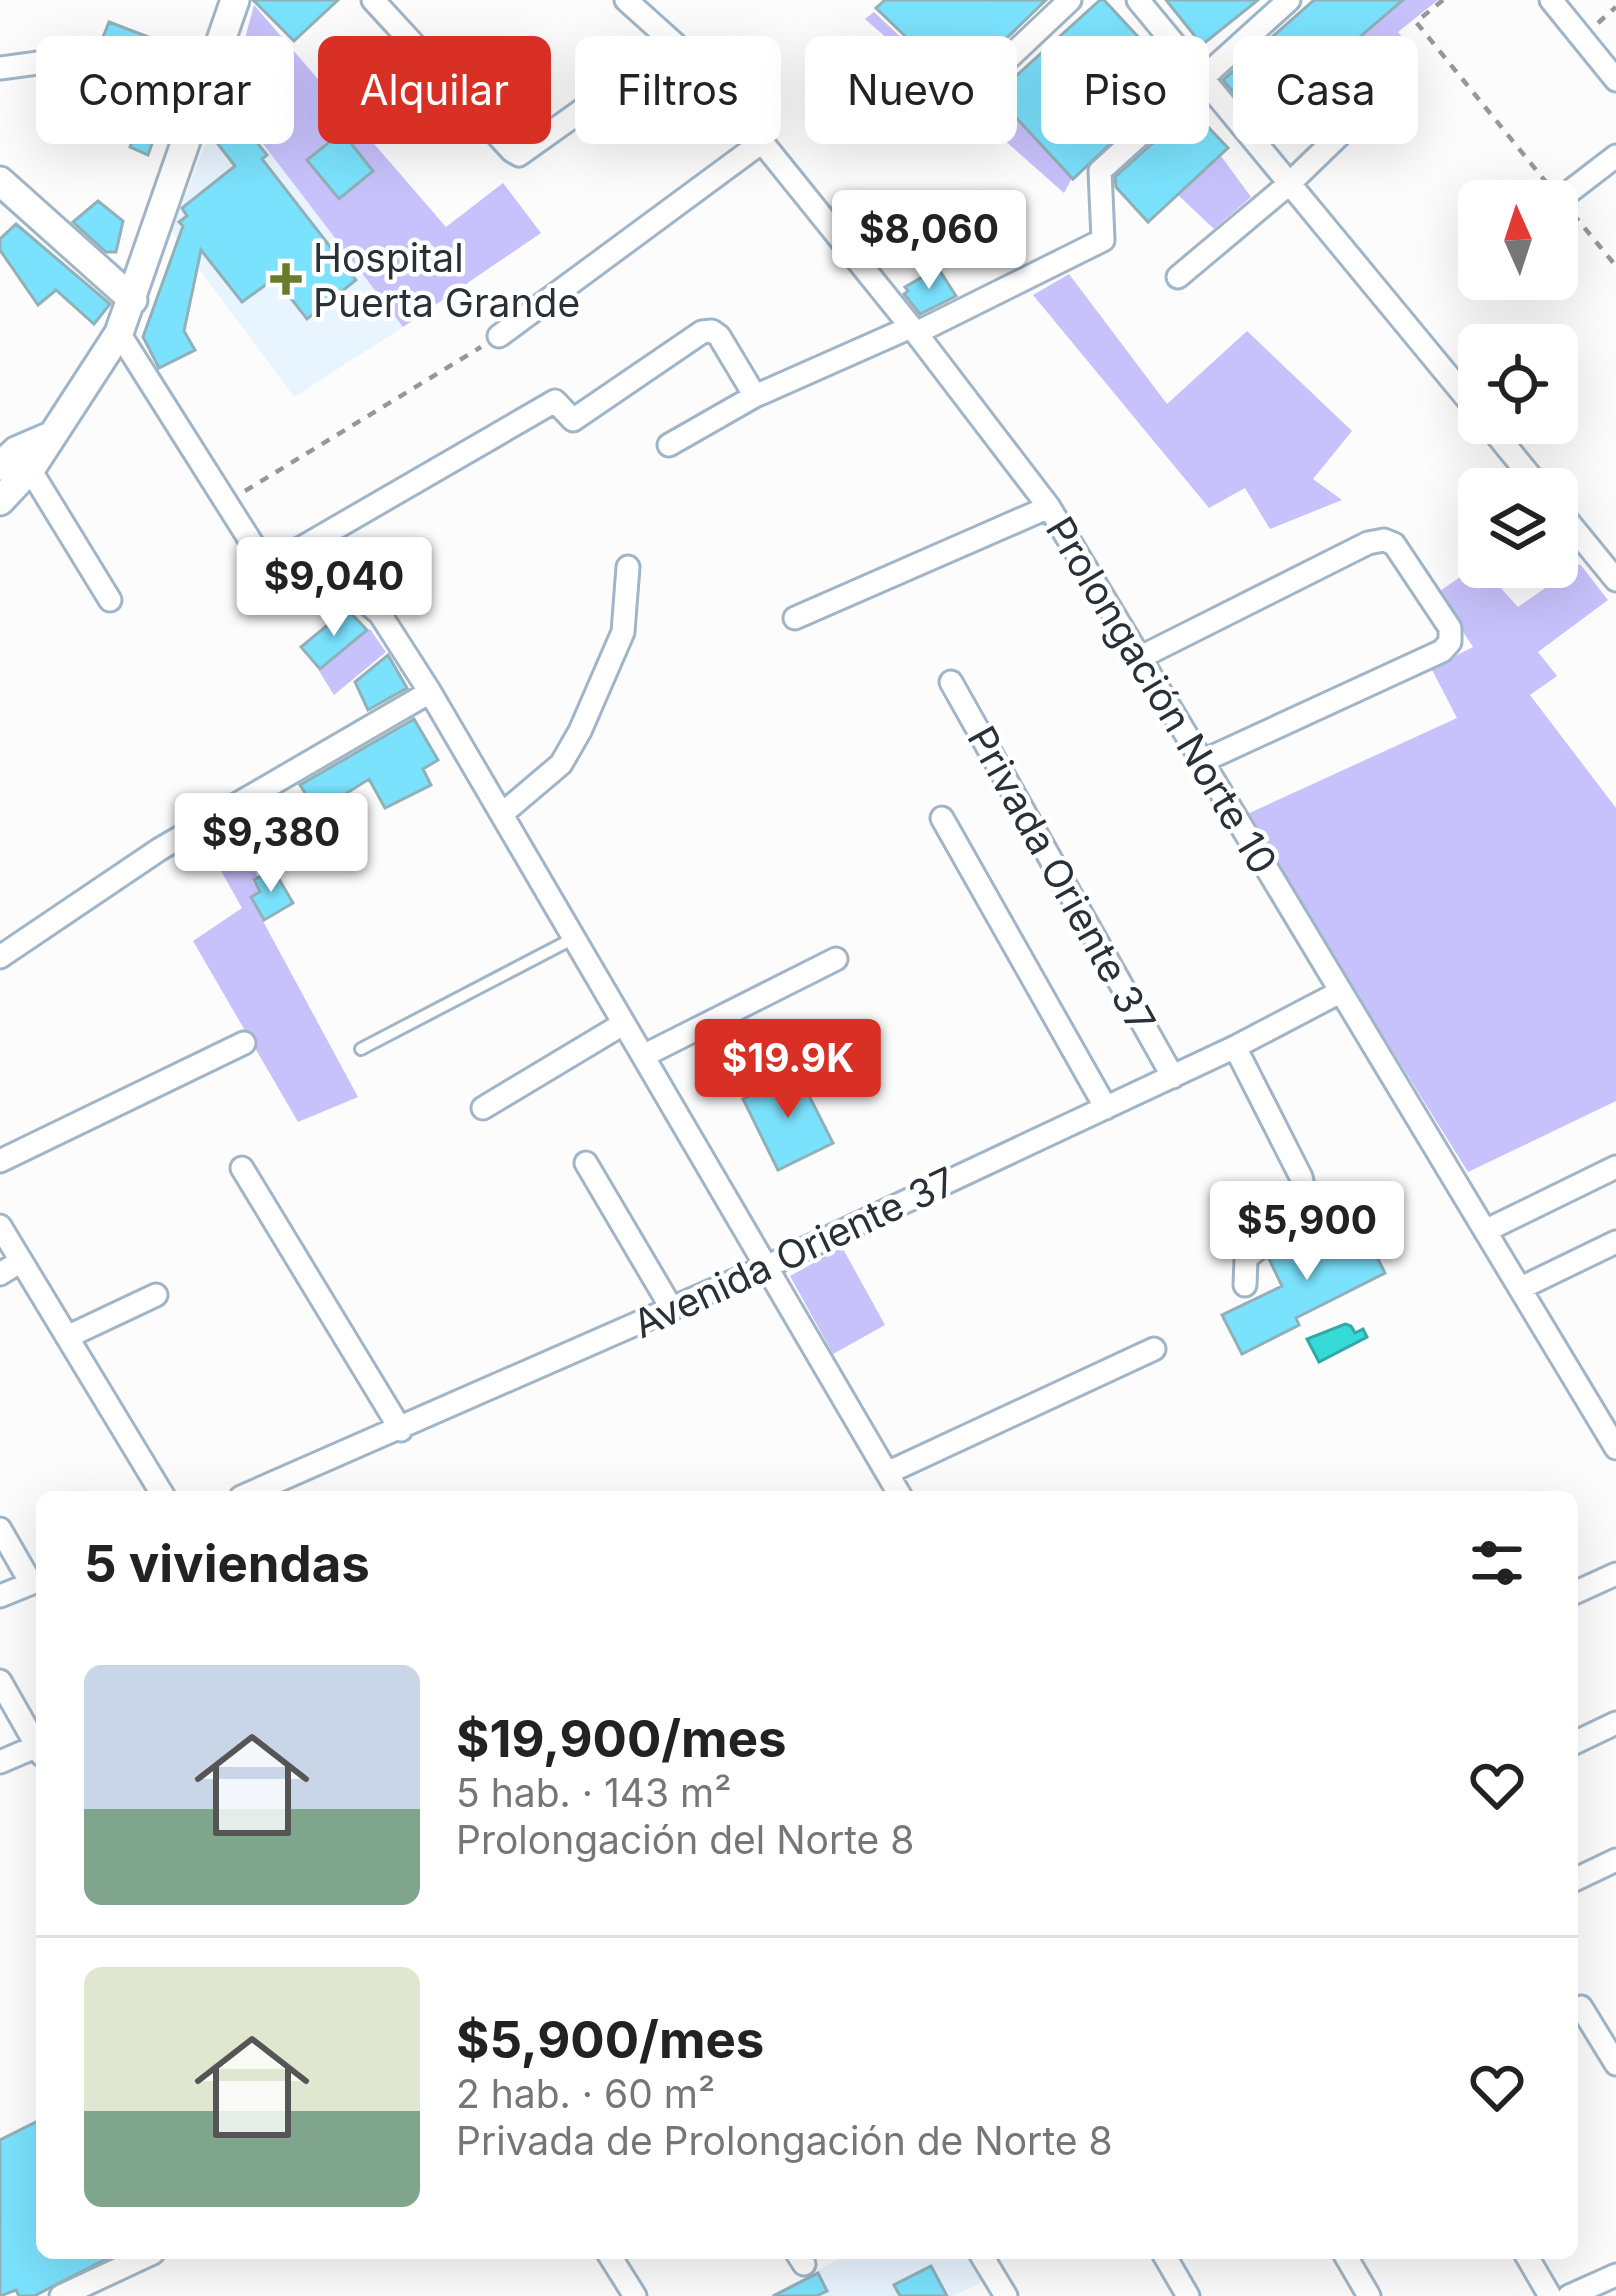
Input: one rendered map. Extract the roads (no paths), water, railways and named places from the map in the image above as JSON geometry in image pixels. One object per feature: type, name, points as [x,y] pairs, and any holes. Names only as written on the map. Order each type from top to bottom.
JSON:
[{"type":"street","points":[[0,501],[16,461],[51,436],[119,333],[235,0]]},
{"type":"street","points":[[374,0],[512,152],[520,155],[575,116]]},
{"type":"street","name":"Prolongación Norte 10","points":[[626,0],[666,36]]},
{"type":"street","points":[[1017,50],[1070,0]]},
{"type":"street","points":[[1138,0],[1167,36]]},
{"type":"street","points":[[1209,74],[1289,0]]},
{"type":"street","points":[[1551,0],[1616,80]]},
{"type":"street","points":[[0,68],[36,63]]},
{"type":"street","points":[[1209,88],[1458,387]]},
{"type":"street","points":[[499,336],[759,144]]},
{"type":"street","name":"Prolongación Norte 10","points":[[764,144],[1049,507],[1614,1442]]},
{"type":"street","points":[[669,446],[755,396],[914,330],[1102,239],[1100,170],[1129,144]]},
{"type":"street","points":[[1178,277],[1330,144]]},
{"type":"street","points":[[1578,185],[1616,156]]},
{"type":"street","points":[[0,181],[133,300]]},
{"type":"street","points":[[270,566],[555,401],[573,420],[702,332],[718,336],[755,396]]},
{"type":"street","points":[[119,333],[270,566],[361,598],[380,614],[898,1491]]},
{"type":"street","points":[[1504,444],[1524,468]]},
{"type":"street","points":[[16,461],[110,601]]},
{"type":"street","points":[[795,618],[1049,507]]},
{"type":"street","points":[[1578,534],[1616,580]]},
{"type":"street","points":[[1141,657],[1369,543],[1384,540],[1394,544],[1450,628],[1450,642],[1442,651],[1203,761]]},
{"type":"street","points":[[502,814],[561,764],[580,731],[623,632],[628,567]]},
{"type":"street","name":"Privada Oriente 37","points":[[951,682],[1173,1077]]},
{"type":"street","points":[[0,957],[160,849],[430,692]]},
{"type":"street","points":[[942,818],[1106,1108]]},
{"type":"street","points":[[643,1056],[836,959]]},
{"type":"street","name":"Avenida Oriente 37","points":[[255,1491],[768,1266],[1173,1077],[1340,992]]},
{"type":"street","points":[[483,1108],[623,1024]]},
{"type":"street","points":[[0,1161],[244,1043]]},
{"type":"street","points":[[1235,1047],[1306,1196],[1297,1223],[1246,1259],[1245,1285]]},
{"type":"street","points":[[586,1163],[672,1309]]},
{"type":"street","points":[[1485,1231],[1616,1167]]},
{"type":"street","points":[[242,1168],[401,1430]]},
{"type":"street","points":[[0,1226],[160,1491]]},
{"type":"street","points":[[1521,1288],[1616,1242]]},
{"type":"street","points":[[0,1274],[21,1261]]},
{"type":"street","points":[[67,1337],[156,1295]]},
{"type":"street","points":[[887,1473],[1154,1348]]},
{"type":"street","points":[[0,1529],[36,1581],[0,1596]]},
{"type":"street","points":[[1578,1591],[1616,1574]]},
{"type":"street","points":[[0,1681],[36,1741]]},
{"type":"street","points":[[1578,1741],[1616,1723]]},
{"type":"street","points":[[0,1762],[36,1749]]},
{"type":"street","points":[[1578,1878],[1616,1860]]},
{"type":"street","points":[[1581,2007],[1616,2064]]},
{"type":"street","points":[[61,2296],[140,2259]]},
{"type":"street","points":[[612,2259],[635,2296]]},
{"type":"street","points":[[984,2259],[1006,2296]]},
{"type":"street","points":[[1166,2259],[1188,2296]]},
{"type":"street","points":[[1347,2259],[1369,2296]]},
{"type":"street","points":[[1528,2259],[1550,2296]]},
{"type":"street","points":[[1569,2296],[1616,2275]]},
{"type":"lane","points":[[361,1049],[574,938]]},
{"type":"water","points":[[1345,1324],[1355,1333],[1363,1329],[1367,1337],[1319,1362],[1307,1339]]},
{"type":"place","name":"Hospital Puerta Grande","points":[[286,279]]}]
